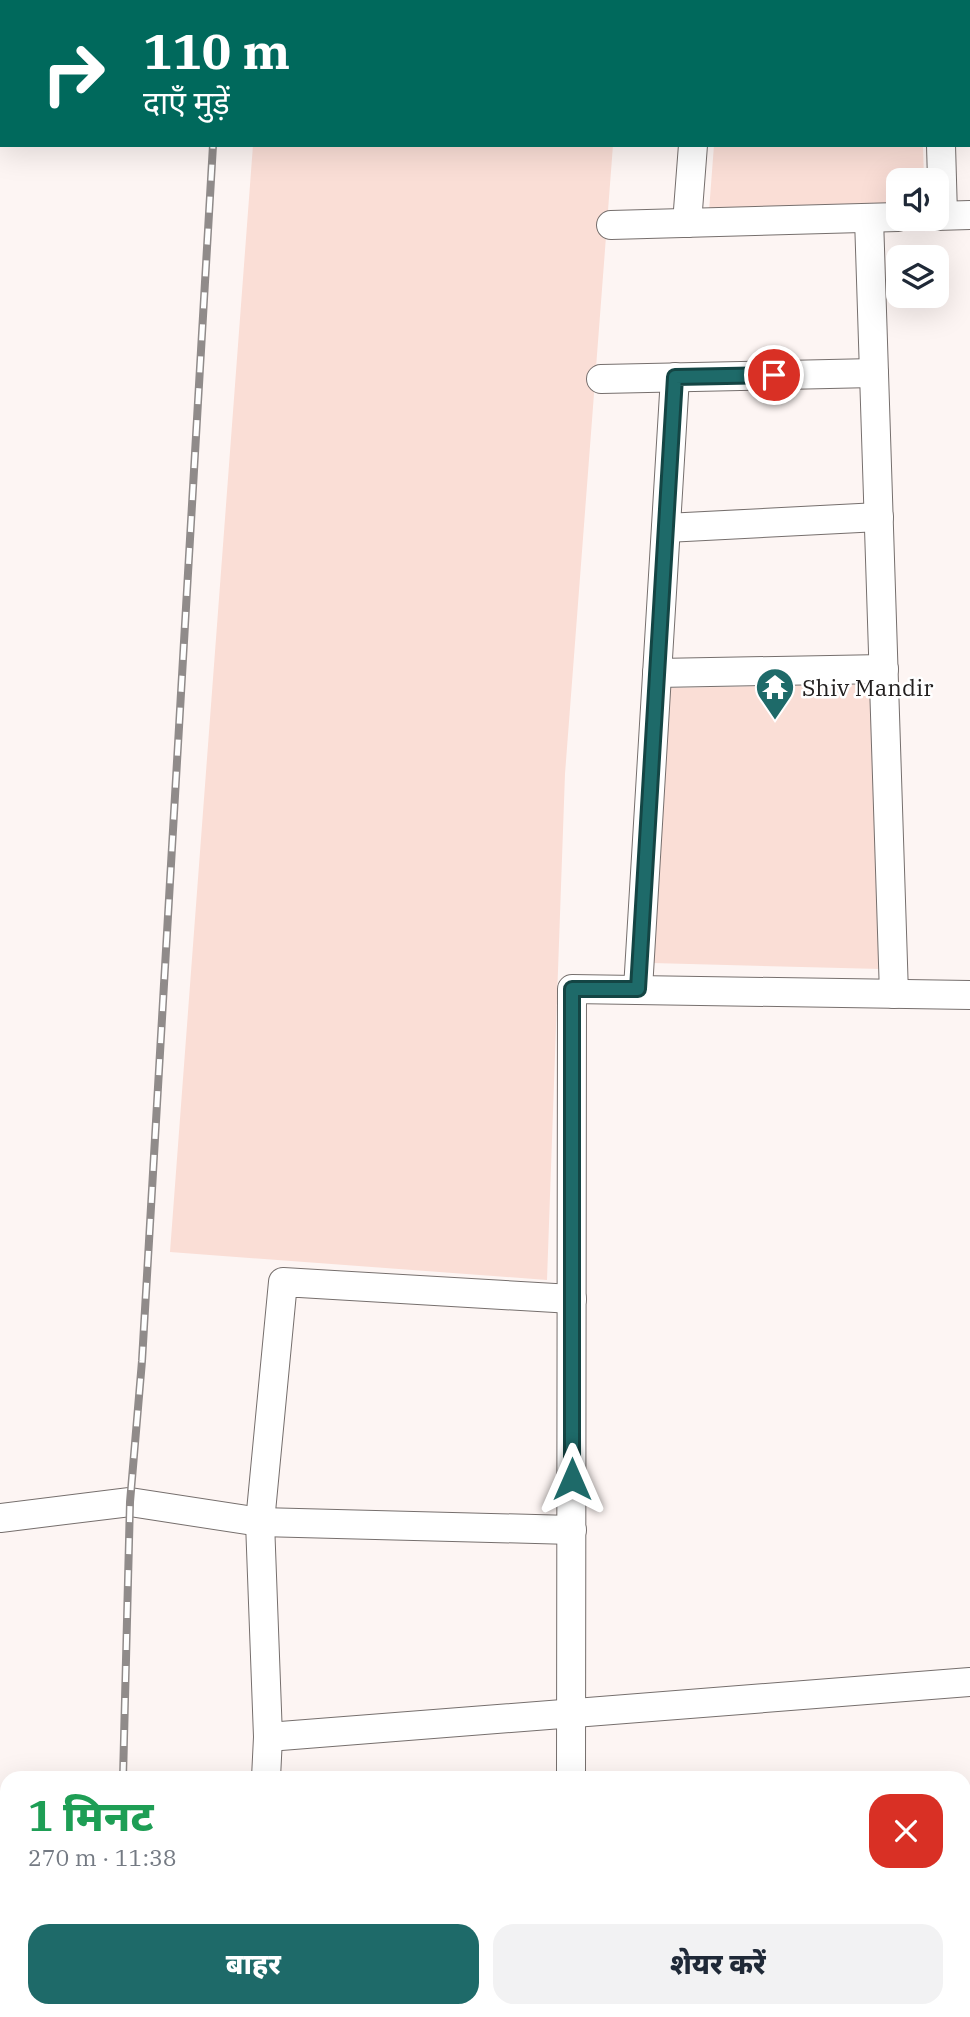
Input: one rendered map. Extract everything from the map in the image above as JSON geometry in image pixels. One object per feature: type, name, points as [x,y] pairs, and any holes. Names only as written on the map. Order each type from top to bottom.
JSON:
[{"type":"street","points":[[687,223],[693,147]]},
{"type":"street","points":[[941,147],[950,215]]},
{"type":"street","points":[[611,225],[886,217]]},
{"type":"street","points":[[869,218],[894,994]]},
{"type":"street","points":[[601,379],[874,373]]},
{"type":"street","points":[[638,989],[675,377]]},
{"type":"street","points":[[666,528],[879,517]]},
{"type":"street","points":[[657,673],[884,669]]},
{"type":"street","points":[[571,1771],[572,989],[970,995]]},
{"type":"street","points":[[266,1771],[268,1737],[260,1522],[283,1282],[572,1299]]},
{"type":"street","points":[[0,1518],[130,1502],[260,1522],[572,1531]]},
{"type":"street","points":[[268,1737],[970,1682]]},
{"type":"shaded area","points":[[253,147],[613,147],[565,774],[547,1280],[170,1252]]},
{"type":"shaded area","points":[[714,147],[923,147],[924,168],[886,168],[886,204],[709,211]]},
{"type":"shaded area","points":[[872,684],[881,969],[652,963],[667,688]]},
{"type":"railway","points":[[123,1771],[130,1502],[142,1361],[213,147]]},
{"type":"place","name":"Shiv Mandir","points":[[775,721]]},
{"type":"route","points":[[572,1479],[572,989],[638,989],[675,377],[774,375]]}]
